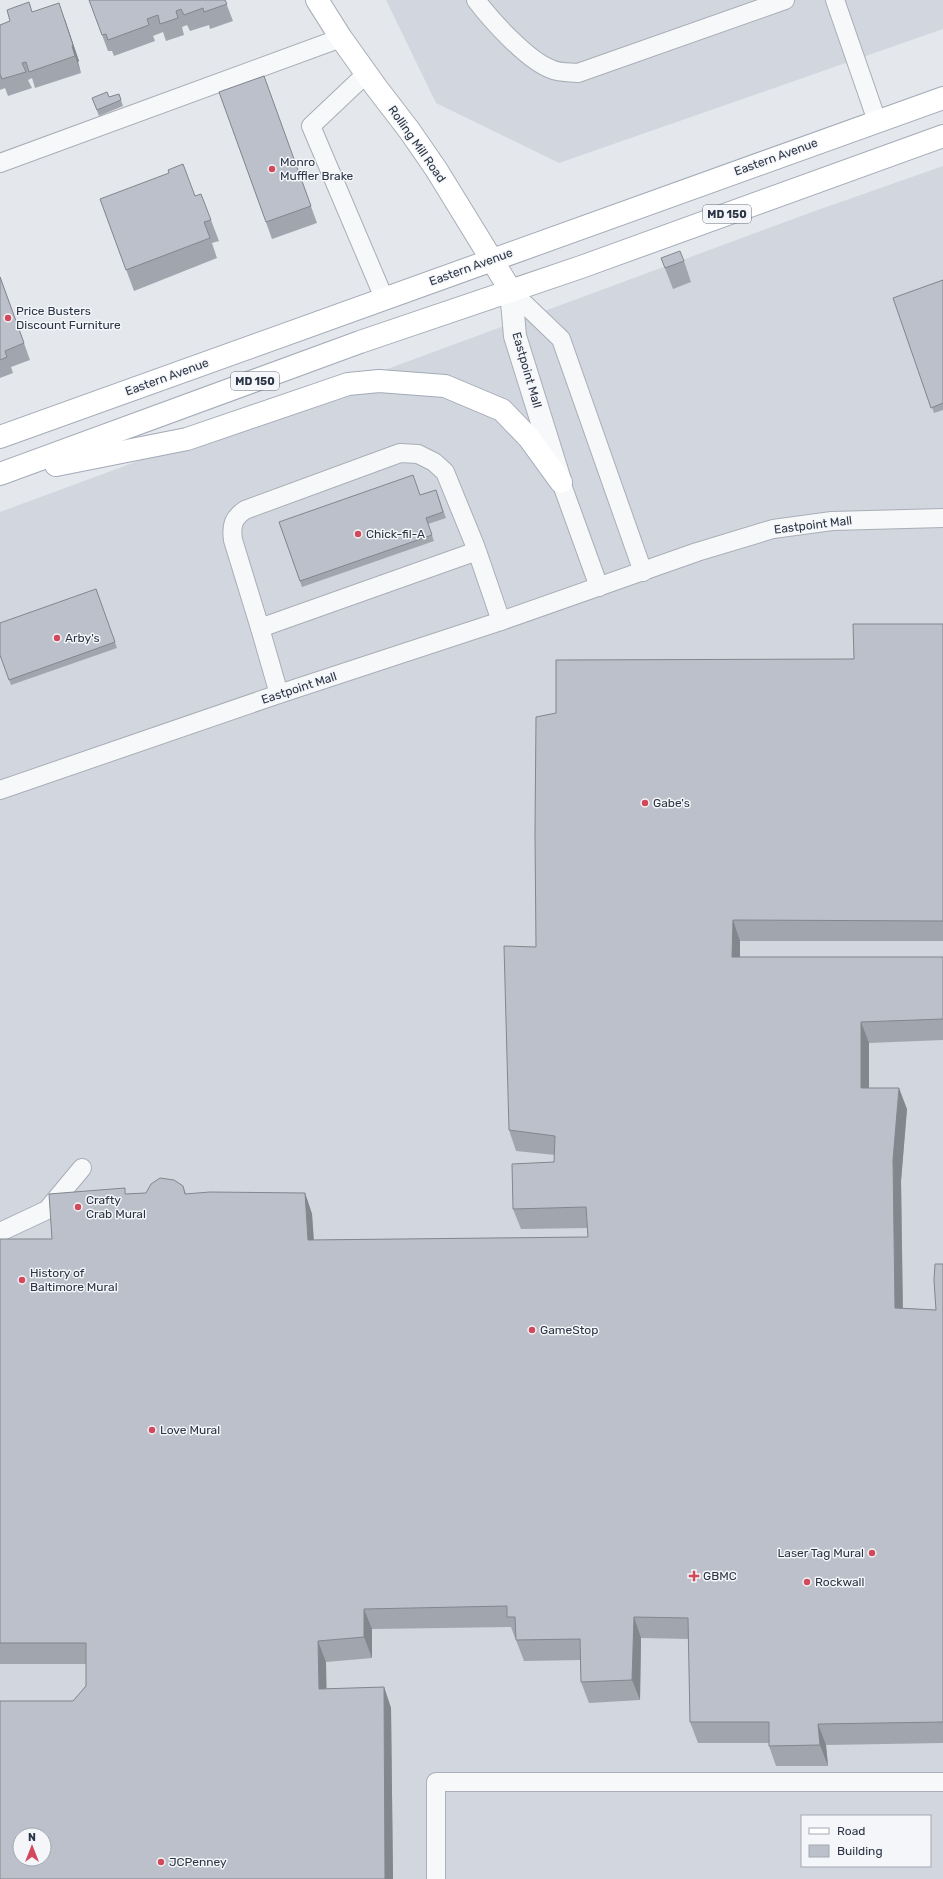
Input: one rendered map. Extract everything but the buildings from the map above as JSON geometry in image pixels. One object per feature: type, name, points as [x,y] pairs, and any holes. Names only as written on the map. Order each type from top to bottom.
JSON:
[{"type":"main road","name":"Rolling Mill Road","points":[[317,0],[341,38],[366,74],[409,130],[460,206],[511,291]]},
{"type":"main road","name":"Eastern Avenue","points":[[0,437],[943,98]]},
{"type":"main road","name":"MD 150","points":[[0,475],[353,345],[511,291],[943,136]]},
{"type":"main road","points":[[0,475],[186,439],[348,384],[379,381],[445,386],[502,410],[529,438],[561,482]]},
{"type":"street","name":"Eastpoint Mall","points":[[511,291],[516,336],[561,482]]},
{"type":"lane","points":[[476,0],[487,14],[536,62],[550,70],[578,73],[785,0]]},
{"type":"lane","points":[[835,0],[877,121]]},
{"type":"lane","points":[[0,163],[341,38]]},
{"type":"lane","points":[[366,74],[311,126],[384,298]]},
{"type":"lane","points":[[511,291],[561,339],[642,572]]},
{"type":"lane","points":[[279,694],[233,540],[233,522],[238,514],[244,510],[400,453],[418,454],[434,462],[445,472],[477,551],[501,621]]},
{"type":"lane","name":"Eastpoint Mall","points":[[561,482],[598,587]]},
{"type":"lane","name":"Eastpoint Mall","points":[[0,790],[279,694],[501,621],[704,550],[773,529],[802,524],[891,518],[943,518]]},
{"type":"lane","points":[[260,628],[477,551]]},
{"type":"lane","points":[[0,1232],[47,1210],[82,1168]]},
{"type":"lane","points":[[436,1879],[436,1782],[943,1782]]},
{"type":"shaded area","points":[[386,0],[943,0],[943,29],[559,163],[436,103]]},
{"type":"shaded area","points":[[943,166],[943,1879],[0,1879],[0,512],[815,211]]},
{"type":"place","name":"Monro Muffler Brake","points":[[272,169]]},
{"type":"place","name":"Price Busters Discount Furniture","points":[[8,318]]},
{"type":"place","name":"Chick-fil-A","points":[[358,534]]},
{"type":"place","name":"Arby's","points":[[57,638]]},
{"type":"place","name":"Gabe's","points":[[645,803]]},
{"type":"place","name":"Crafty Crab Mural","points":[[78,1207]]},
{"type":"place","name":"History of Baltimore Mural","points":[[22,1280]]},
{"type":"place","name":"GameStop","points":[[532,1330]]},
{"type":"place","name":"Love Mural","points":[[152,1430]]},
{"type":"place","name":"Laser Tag Mural","points":[[872,1553]]},
{"type":"place","name":"GBMC","points":[[694,1576]]},
{"type":"place","name":"Rockwall","points":[[807,1582]]},
{"type":"place","name":"JCPenney","points":[[161,1862]]}]
